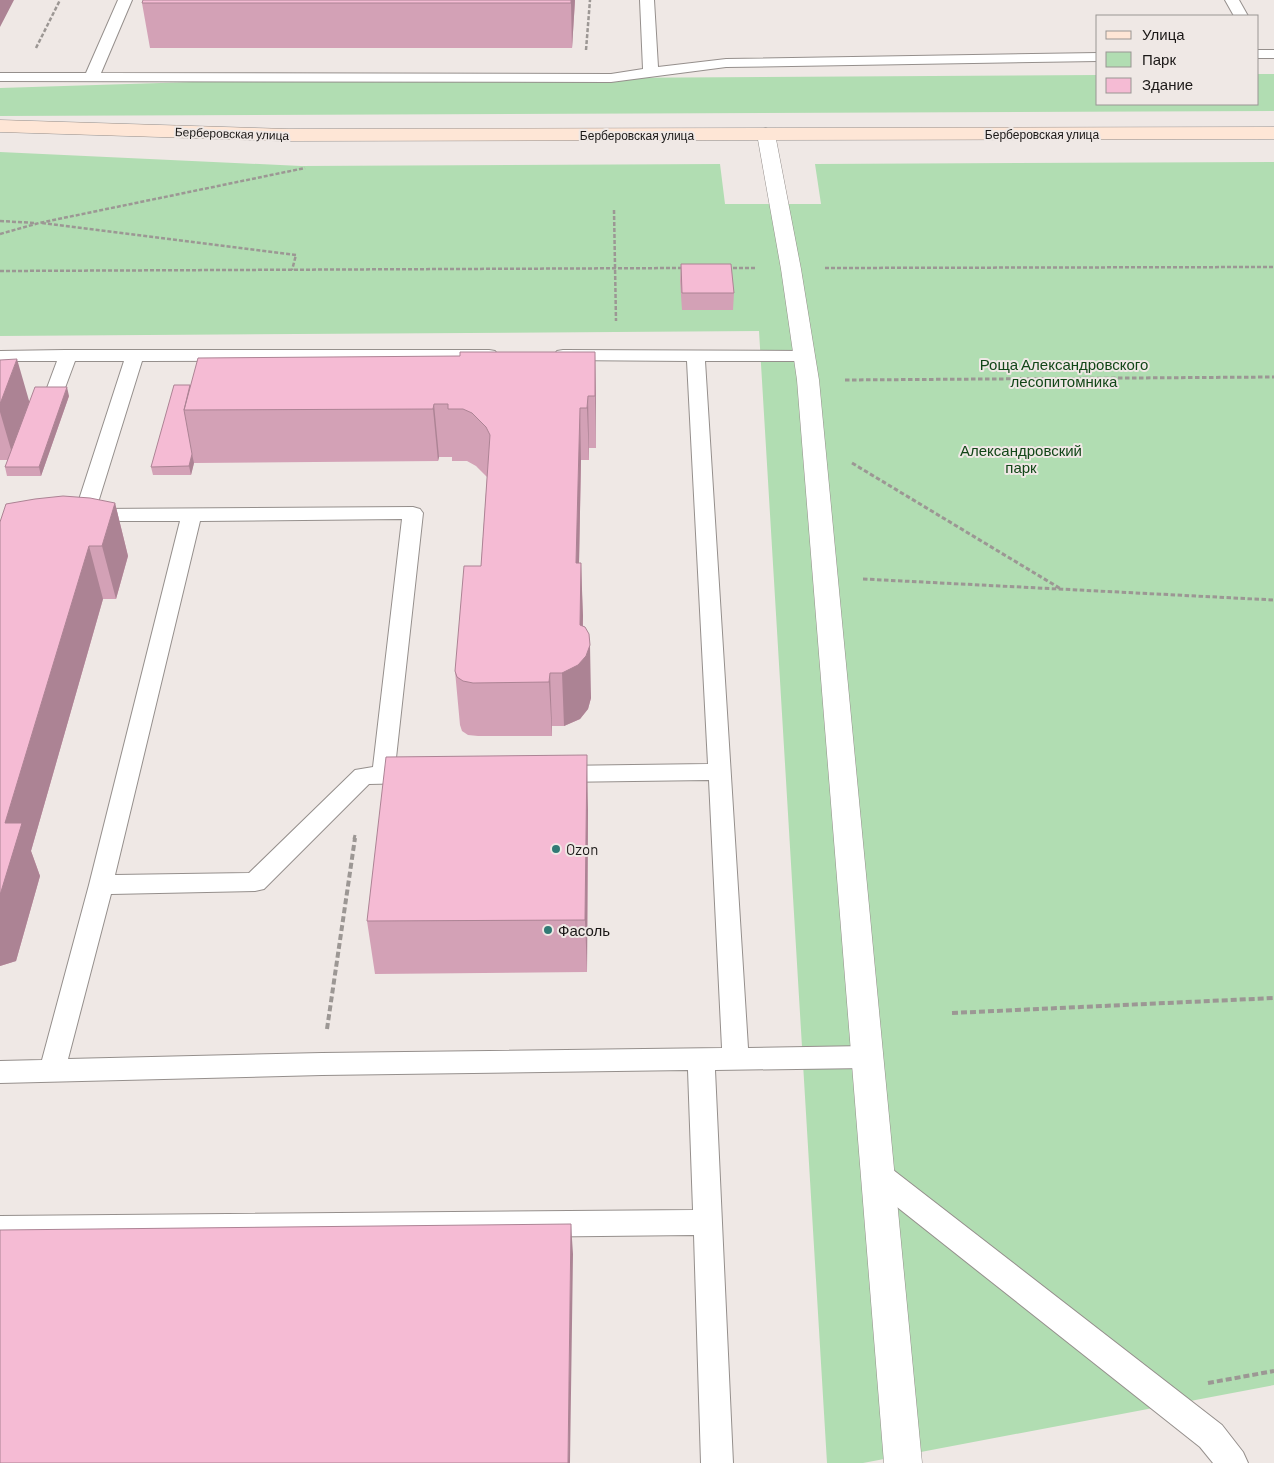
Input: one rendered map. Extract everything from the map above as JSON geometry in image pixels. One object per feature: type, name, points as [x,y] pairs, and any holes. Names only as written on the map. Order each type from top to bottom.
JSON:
[{"type":"street","name":"Берберовская улица","points":[[0,126],[288,135],[1274,133]]},
{"type":"street","points":[[766,134],[807,368],[903,1463]]},
{"type":"lane","points":[[92,77],[125,0]]},
{"type":"lane","points":[[647,0],[651,73]]},
{"type":"lane","points":[[1232,0],[1240,15]]},
{"type":"lane","points":[[0,77],[611,78],[726,63],[1096,57]]},
{"type":"lane","points":[[53,396],[68,355]]},
{"type":"lane","points":[[0,356],[135,355],[202,362],[502,355]]},
{"type":"lane","points":[[100,885],[255,882],[373,776],[413,513],[74,515],[135,355]]},
{"type":"lane","points":[[541,355],[696,355],[807,368]]},
{"type":"lane","points":[[696,355],[736,1059]]},
{"type":"lane","points":[[52,1071],[192,514]]},
{"type":"lane","points":[[538,774],[720,772]]},
{"type":"lane","points":[[373,776],[431,775]]},
{"type":"lane","points":[[0,1072],[322,1064],[867,1058]]},
{"type":"lane","points":[[700,1059],[717,1463]]},
{"type":"lane","points":[[878,1175],[1211,1436],[1232,1463]]},
{"type":"lane","points":[[0,1229],[238,1238],[707,1222]]},
{"type":"path","points":[[34,52],[60,0]]},
{"type":"path","points":[[0,234],[39,223],[307,167]]},
{"type":"path","points":[[614,210],[616,322]]},
{"type":"path","points":[[0,221],[39,223],[296,255],[292,270]]},
{"type":"path","points":[[722,268],[1274,266]]},
{"type":"path","points":[[0,271],[683,268]]},
{"type":"path","points":[[807,368],[1274,377]]},
{"type":"path","points":[[813,440],[1062,589]]},
{"type":"path","points":[[826,577],[1274,600]]},
{"type":"path","points":[[322,1064],[373,776]]},
{"type":"path","points":[[952,1013],[1274,998]]},
{"type":"path","points":[[1204,1384],[1274,1371]]},
{"type":"green space","points":[[1259,74],[1274,74],[1274,111],[0,116],[0,88],[258,80],[1096,75],[1096,105],[1259,105]]},
{"type":"green space","name":"Александровский парк","points":[[0,152],[301,166],[720,164],[725,204],[821,204],[815,164],[1274,162],[1274,1385],[863,1463],[827,1463],[759,331],[0,336]]},
{"type":"building","points":[[143,0],[571,0],[571,3],[142,3]]},
{"type":"building","points":[[681,264],[731,264],[734,293],[682,293]]},
{"type":"building","points":[[460,352],[595,352],[595,396],[588,396],[587,408],[580,408],[576,563],[581,563],[580,625],[585,627],[589,634],[590,645],[586,656],[578,665],[562,673],[550,673],[549,682],[473,683],[463,681],[457,677],[455,671],[464,566],[481,566],[490,435],[486,427],[472,413],[463,409],[448,409],[448,404],[434,404],[433,409],[184,410],[198,358],[460,356]]},
{"type":"building","points":[[17,359],[0,404],[0,360]]},
{"type":"building","points":[[174,385],[190,385],[184,410],[192,454],[189,466],[151,467]]},
{"type":"building","points":[[35,387],[67,387],[39,467],[5,467]]},
{"type":"building","points":[[63,496],[90,498],[115,503],[102,546],[89,546],[5,823],[22,823],[0,895],[0,522],[6,504]]},
{"type":"building","points":[[587,755],[585,920],[367,921],[386,757]]},
{"type":"building","points":[[571,1224],[568,1463],[0,1463],[0,1230]]},
{"type":"place","name":"Ozon","points":[[556,849]]},
{"type":"place","name":"Фасоль","points":[[548,930]]},
{"type":"park label","name":"Роща Александровского лесопитомника","points":[[1064,372]]}]
